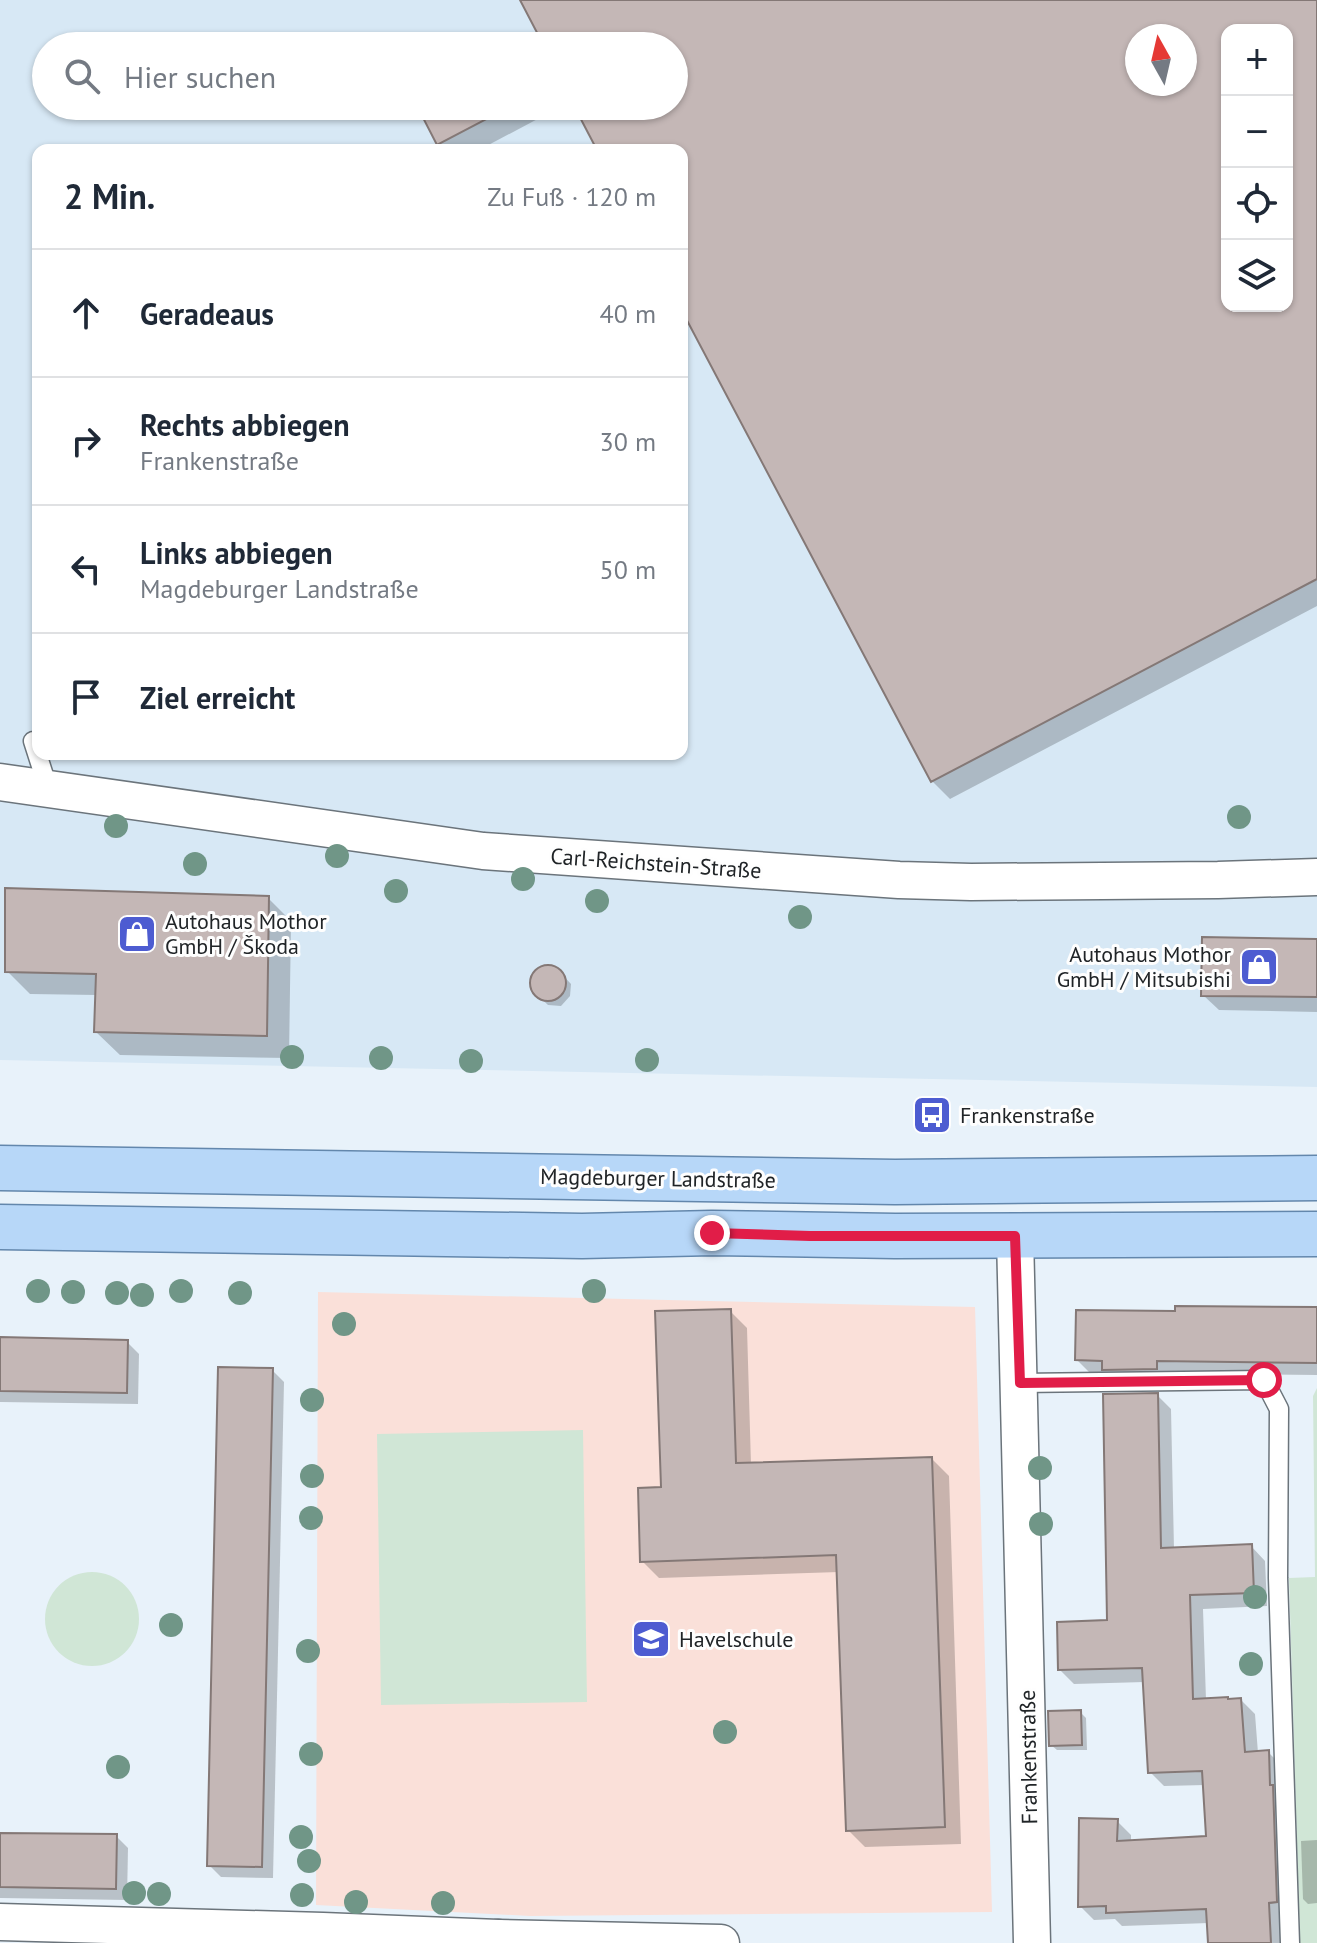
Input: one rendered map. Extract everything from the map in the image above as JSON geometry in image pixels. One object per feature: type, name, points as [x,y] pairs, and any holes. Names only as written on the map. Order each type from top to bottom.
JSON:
[{"type":"main road","name":"Magdeburger Landstraße","points":[[0,1168],[895,1182],[1317,1178]]},
{"type":"main road","points":[[0,1227],[582,1236],[712,1233],[810,1236],[1317,1234]]},
{"type":"street","name":"Carl-Reichstein-Straße","points":[[0,782],[483,851],[899,880],[971,882],[1317,877]]},
{"type":"street","name":"Frankenstraße","points":[[1015,1236],[1032,1943]]},
{"type":"street","points":[[0,1922],[323,1931],[489,1941],[721,1943]]},
{"type":"lane","points":[[39,760],[48,788]]},
{"type":"lane","points":[[1020,1383],[1264,1380],[1279,1409],[1278,1578],[1290,1943]]},
{"type":"shaded area","points":[[0,0],[1317,0],[1317,1087],[0,1060]]},
{"type":"shaded area","name":"Havelschule","points":[[318,1292],[975,1307],[992,1912],[530,1916],[316,1905]]},
{"type":"green space","points":[[1317,1388],[1317,1943],[1300,1943],[1289,1578],[1315,1577],[1313,1396]]},
{"type":"green space","points":[[583,1430],[587,1702],[381,1705],[377,1434]]},
{"type":"green space","points":[[92,1572],[110,1576],[125,1586],[135,1601],[139,1619],[135,1637],[125,1652],[110,1662],[92,1666],[74,1662],[59,1652],[49,1637],[45,1619],[49,1601],[59,1586],[74,1576]]},
{"type":"building","points":[[520,0],[1317,0],[1317,579],[931,782],[688,322],[688,144],[594,144],[581,120],[688,120],[688,32],[537,32]]},
{"type":"building","points":[[424,120],[484,120],[439,144]]},
{"type":"building","name":"Autohaus Mothor GmbH / Škoda","points":[[5,888],[269,896],[267,1036],[94,1032],[96,974],[5,972]]},
{"type":"building","name":"Autohaus Mothor GmbH / Mitsubishi","points":[[1202,937],[1317,939],[1317,997],[1201,996]]},
{"type":"building","points":[[548,965],[561,970],[566,983],[561,996],[548,1001],[535,996],[530,983],[535,970]]},
{"type":"building","points":[[1175,1306],[1317,1307],[1317,1363],[1157,1361],[1157,1369],[1102,1370],[1102,1361],[1075,1360],[1076,1310],[1175,1311]]},
{"type":"building","points":[[731,1309],[736,1463],[932,1457],[945,1827],[846,1831],[836,1555],[640,1562],[638,1488],[661,1487],[655,1311]]},
{"type":"building","points":[[0,1337],[128,1340],[127,1393],[0,1391]]},
{"type":"building","points":[[218,1367],[273,1368],[262,1867],[207,1866]]},
{"type":"building","points":[[1158,1393],[1161,1548],[1252,1544],[1254,1593],[1190,1595],[1193,1699],[1241,1698],[1245,1752],[1269,1750],[1277,1902],[1269,1903],[1271,1943],[1208,1943],[1206,1909],[1106,1913],[1106,1906],[1078,1907],[1079,1818],[1118,1819],[1117,1841],[1206,1836],[1202,1771],[1148,1773],[1142,1668],[1058,1670],[1057,1622],[1107,1620],[1103,1394]]},
{"type":"building","points":[[1081,1710],[1082,1745],[1049,1746],[1048,1711]]},
{"type":"building","points":[[0,1833],[117,1834],[116,1889],[0,1887]]},
{"type":"place","name":"Autohaus Mothor GmbH / Škoda","points":[[137,934]]},
{"type":"place","name":"Autohaus Mothor GmbH / Mitsubishi","points":[[1259,967]]},
{"type":"place","name":"Frankenstraße","points":[[932,1115]]},
{"type":"place","name":"Havelschule","points":[[651,1639]]},
{"type":"route","points":[[712,1233],[1015,1236],[1020,1383],[1264,1380]]}]
